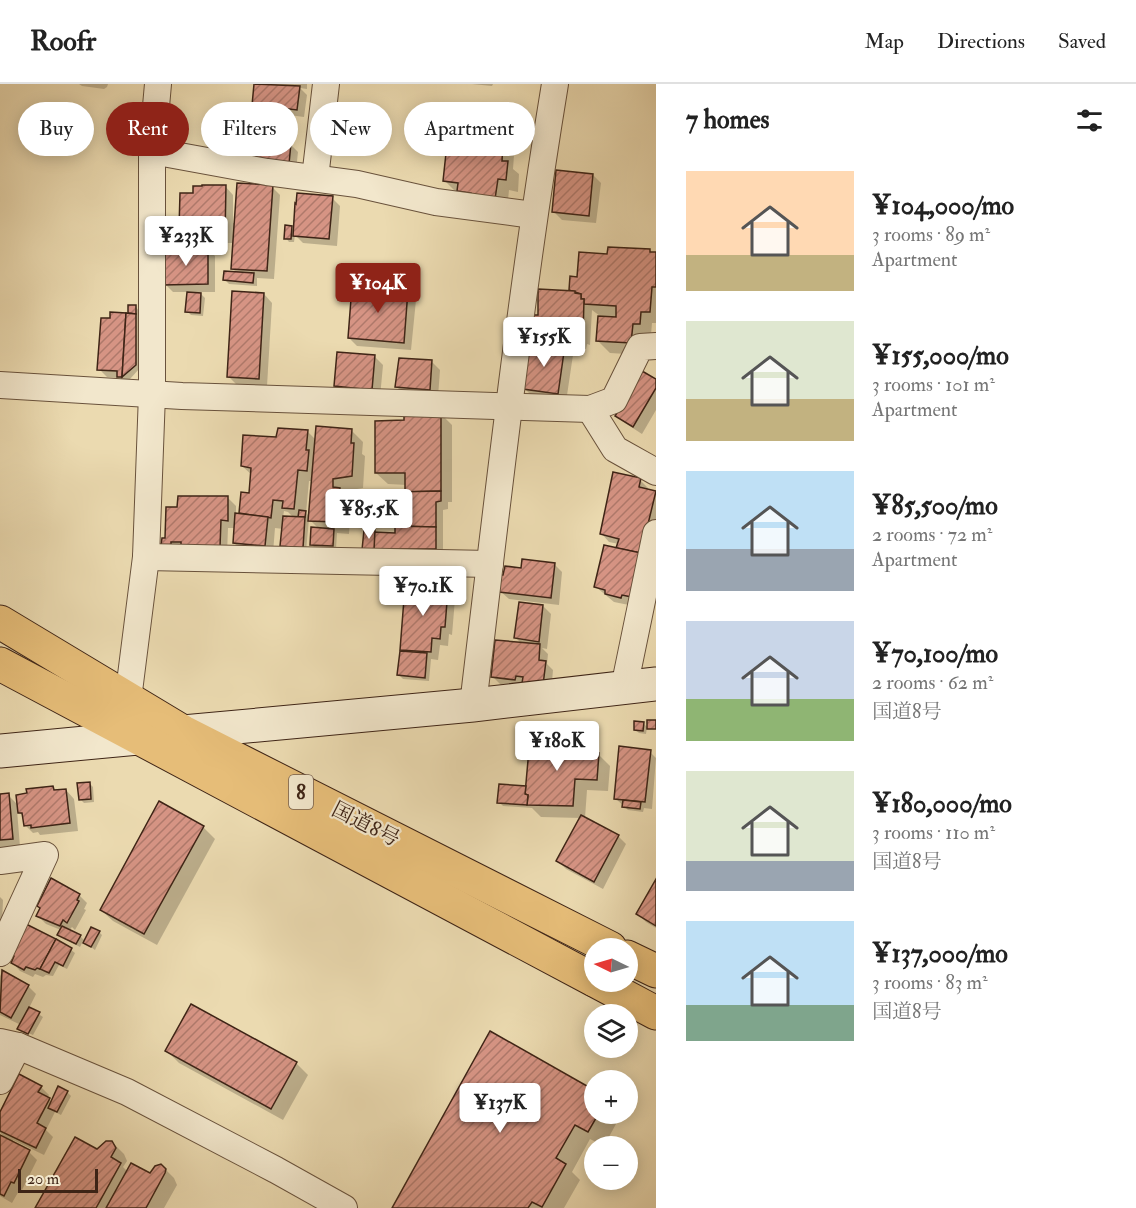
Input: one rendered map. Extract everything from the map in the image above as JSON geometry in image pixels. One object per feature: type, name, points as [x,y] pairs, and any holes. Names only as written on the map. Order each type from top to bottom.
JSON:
[{"type":"highway","name":"国道8号","points":[[0,622],[183,732],[590,938]]},
{"type":"highway","name":"国道8号","points":[[0,664],[584,974]]},
{"type":"highway","points":[[638,962],[656,971]]},
{"type":"highway","name":"国道8号","points":[[618,992],[656,1012]]},
{"type":"street","points":[[156,102],[158,84]]},
{"type":"street","points":[[315,178],[326,84]]},
{"type":"street","points":[[473,705],[508,406],[534,215],[555,84]]},
{"type":"street","points":[[128,699],[146,558],[152,394],[152,156]]},
{"type":"street","points":[[179,156],[267,172],[357,184],[436,202],[534,215]]},
{"type":"street","points":[[0,386],[152,394],[590,410],[614,400],[640,347],[656,346]]},
{"type":"street","points":[[590,410],[615,449],[656,472]]},
{"type":"street","points":[[624,688],[656,534]]},
{"type":"street","points":[[146,558],[490,564]]},
{"type":"street","points":[[183,732],[473,705],[656,684]]},
{"type":"street","points":[[0,752],[138,738]]},
{"type":"street","points":[[0,861],[45,855],[0,953]]},
{"type":"street","points":[[0,1081],[9,1044],[127,1092],[344,1208]]},
{"type":"building","points":[[254,84],[300,86],[298,102],[252,102]]},
{"type":"building","points":[[246,156],[290,156],[289,164],[246,158]]},
{"type":"building","points":[[446,156],[502,156],[502,161],[508,161],[506,180],[498,179],[495,199],[470,197],[471,193],[457,191],[458,183],[443,181]]},
{"type":"building","points":[[556,170],[593,174],[589,216],[552,212]]},
{"type":"building","points":[[237,183],[273,185],[267,271],[231,269]]},
{"type":"building","points":[[226,185],[225,236],[215,236],[215,240],[193,239],[193,251],[171,251],[171,229],[179,229],[180,193],[193,193],[193,186]]},
{"type":"building","points":[[297,193],[333,196],[329,239],[293,236]]},
{"type":"building","points":[[285,225],[292,226],[291,239],[284,239]]},
{"type":"building","points":[[194,247],[208,247],[208,284],[163,285],[163,251],[193,251]]},
{"type":"building","points":[[608,247],[650,249],[650,252],[656,252],[656,287],[652,287],[650,312],[641,312],[640,324],[633,324],[631,343],[596,341],[598,316],[616,317],[616,306],[584,304],[581,294],[569,290],[570,276],[577,277],[579,252],[607,254]]},
{"type":"building","points":[[224,271],[254,273],[253,283],[223,280]]},
{"type":"building","points":[[352,286],[408,290],[404,343],[348,338]]},
{"type":"building","points":[[538,289],[575,291],[581,294],[581,299],[584,299],[583,337],[579,337],[579,342],[553,340],[553,344],[529,343],[531,315],[538,315]]},
{"type":"building","points":[[232,291],[264,293],[259,379],[227,377]]},
{"type":"building","points":[[187,292],[201,293],[200,313],[185,312]]},
{"type":"building","points":[[128,305],[136,305],[136,314],[128,313]]},
{"type":"building","points":[[110,312],[126,313],[122,377],[117,377],[117,371],[97,370],[101,318],[110,318]]},
{"type":"building","points":[[126,313],[136,314],[136,365],[122,377]]},
{"type":"building","points":[[538,342],[565,345],[558,394],[523,389],[530,343],[538,344]]},
{"type":"building","points":[[337,352],[375,355],[372,390],[334,386]]},
{"type":"building","points":[[399,358],[432,360],[430,390],[395,387]]},
{"type":"building","points":[[642,371],[656,379],[656,388],[633,427],[615,416]]},
{"type":"building","points":[[404,411],[441,412],[441,491],[405,492],[405,473],[375,473],[375,421],[404,420]]},
{"type":"building","points":[[316,426],[352,429],[351,443],[354,443],[352,476],[333,479],[333,487],[340,488],[337,522],[308,521]]},
{"type":"building","points":[[278,428],[308,430],[307,471],[298,470],[294,509],[282,508],[283,501],[273,500],[271,518],[239,513],[241,492],[249,493],[251,468],[241,466],[243,435],[276,437]]},
{"type":"building","points":[[613,472],[641,478],[639,487],[656,491],[641,553],[616,548],[619,539],[600,534]]},
{"type":"building","points":[[441,491],[441,501],[436,502],[436,527],[392,526],[393,492]]},
{"type":"building","points":[[178,496],[228,496],[228,521],[221,520],[220,547],[181,546],[181,542],[171,542],[171,546],[161,545],[162,538],[165,538],[166,507],[177,507]]},
{"type":"building","points":[[299,510],[306,511],[305,517],[298,517]]},
{"type":"building","points":[[235,513],[268,517],[265,546],[233,543]]},
{"type":"building","points":[[283,516],[305,517],[303,548],[280,546]]},
{"type":"building","points":[[395,526],[436,527],[436,549],[374,549],[374,532],[395,533]]},
{"type":"building","points":[[311,527],[334,529],[333,546],[310,545]]},
{"type":"building","points":[[364,530],[375,530],[374,550],[362,550]]},
{"type":"building","points":[[604,545],[641,553],[632,597],[622,595],[621,598],[605,594],[605,590],[594,587]]},
{"type":"building","points":[[522,559],[555,563],[551,598],[499,592],[501,575],[503,575],[505,566],[521,568]]},
{"type":"building","points":[[405,586],[448,589],[445,627],[441,627],[440,639],[432,638],[431,652],[400,650]]},
{"type":"building","points":[[519,602],[543,605],[539,642],[514,638]]},
{"type":"building","points":[[495,640],[540,644],[539,660],[546,661],[543,685],[522,683],[523,677],[516,676],[515,680],[491,677]]},
{"type":"building","points":[[400,651],[427,653],[425,678],[397,675]]},
{"type":"building","points":[[647,720],[656,720],[656,729],[647,729]]},
{"type":"building","points":[[634,721],[644,722],[643,731],[634,730]]},
{"type":"building","points":[[533,739],[564,741],[564,746],[578,747],[577,751],[599,753],[597,780],[575,779],[573,806],[527,805],[528,795],[525,794],[529,749],[533,749]]},
{"type":"building","points":[[619,746],[651,750],[645,802],[614,799]]},
{"type":"building","points":[[90,782],[91,799],[79,800],[77,783]]},
{"type":"building","points":[[499,784],[526,786],[527,805],[497,803]]},
{"type":"building","points":[[53,786],[54,790],[66,789],[70,823],[31,828],[31,825],[24,826],[22,813],[18,813],[16,795],[27,793],[26,789]]},
{"type":"building","points":[[9,793],[13,839],[0,840],[0,794]]},
{"type":"building","points":[[623,800],[641,802],[640,809],[622,807]]},
{"type":"building","points":[[159,801],[204,826],[144,934],[100,910]]},
{"type":"building","points":[[581,815],[619,835],[594,882],[556,861]]},
{"type":"building","points":[[51,878],[80,894],[77,900],[79,901],[67,923],[63,920],[60,926],[36,916],[40,908],[37,906]]},
{"type":"building","points":[[656,879],[656,926],[636,914]]},
{"type":"building","points":[[26,924],[56,939],[40,969],[26,967],[24,970],[11,963],[14,956],[10,954]]},
{"type":"building","points":[[62,926],[81,935],[76,944],[57,935]]},
{"type":"building","points":[[91,927],[100,931],[91,947],[83,943]]},
{"type":"building","points":[[56,939],[72,948],[63,966],[55,962],[49,973],[40,969]]},
{"type":"building","points":[[2,970],[29,985],[11,1018],[0,1012]]},
{"type":"building","points":[[191,1004],[297,1062],[271,1109],[165,1051]]},
{"type":"building","points":[[29,1007],[40,1012],[28,1034],[17,1029]]},
{"type":"building","points":[[490,1031],[584,1084],[584,1124],[593,1124],[588,1132],[575,1125],[556,1158],[566,1164],[542,1207],[532,1202],[528,1208],[392,1208]]},
{"type":"building","points":[[19,1074],[42,1086],[38,1092],[50,1098],[37,1123],[46,1128],[36,1148],[0,1131],[0,1112]]},
{"type":"building","points":[[58,1086],[68,1091],[57,1112],[48,1108]]},
{"type":"building","points":[[0,1135],[30,1150],[14,1183],[11,1182],[4,1196],[0,1194]]},
{"type":"building","points":[[75,1137],[97,1149],[106,1141],[112,1141],[116,1148],[111,1157],[121,1163],[96,1208],[35,1208]]},
{"type":"building","points":[[131,1163],[150,1173],[155,1166],[161,1164],[166,1169],[146,1208],[106,1208]]}]
